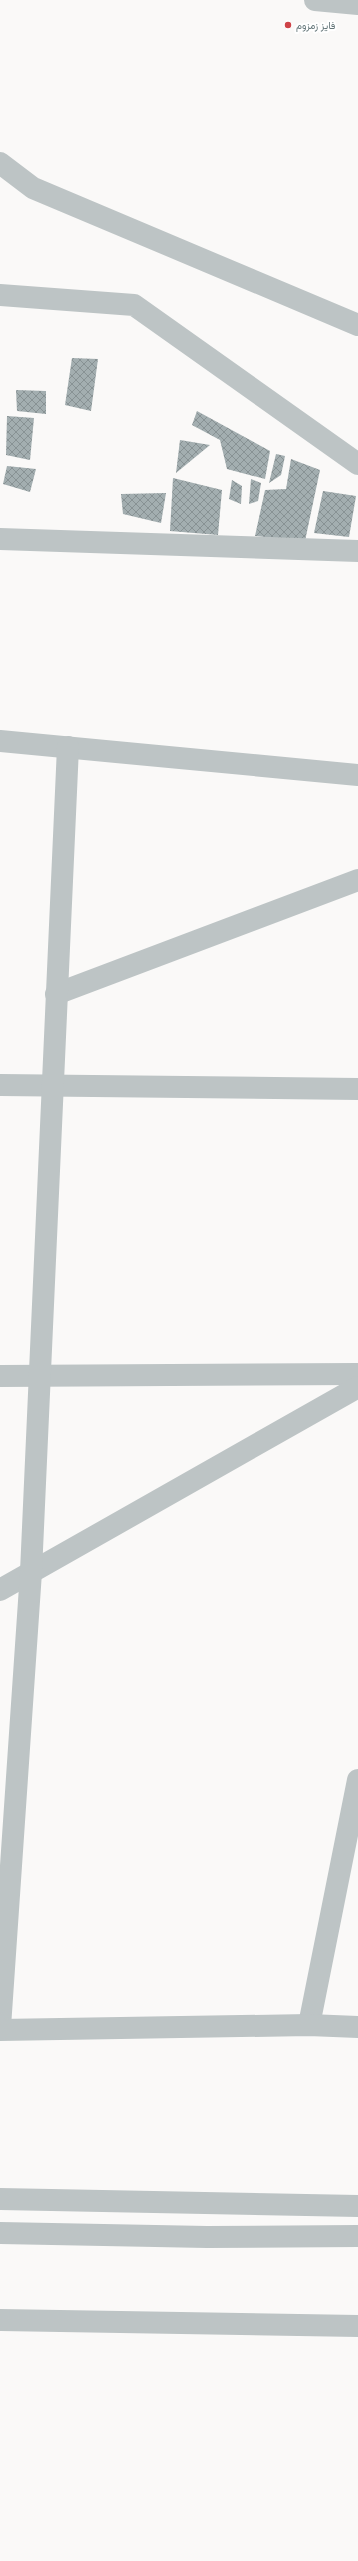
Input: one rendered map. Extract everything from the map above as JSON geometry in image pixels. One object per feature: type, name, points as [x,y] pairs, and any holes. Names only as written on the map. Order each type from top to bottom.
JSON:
[{"type":"street","points":[[315,0],[358,4]]},
{"type":"street","points":[[0,162],[33,188],[358,325]]},
{"type":"street","points":[[0,295],[134,305],[358,464]]},
{"type":"street","points":[[0,539],[358,550]]},
{"type":"street","points":[[0,741],[358,775]]},
{"type":"street","points":[[68,747],[38,1377],[31,1572],[0,2028],[309,2025],[358,2027]]},
{"type":"street","points":[[56,994],[358,880]]},
{"type":"street","points":[[0,1085],[52,1084],[358,1089]]},
{"type":"street","points":[[0,1376],[38,1377],[358,1374]]},
{"type":"street","points":[[0,1590],[358,1387]]},
{"type":"street","points":[[309,2025],[358,1780]]},
{"type":"street","points":[[0,2199],[358,2206]]},
{"type":"street","points":[[0,2233],[207,2237],[358,2236]]},
{"type":"street","points":[[0,2320],[358,2326]]},
{"type":"building","points":[[72,358],[98,359],[91,411],[65,405]]},
{"type":"building","points":[[16,390],[46,391],[46,414],[17,411]]},
{"type":"building","points":[[197,411],[270,451],[265,479],[227,469],[220,440],[192,425]]},
{"type":"building","points":[[7,416],[34,418],[30,460],[6,455]]},
{"type":"building","points":[[180,440],[210,445],[176,473]]},
{"type":"building","points":[[276,454],[285,456],[281,475],[269,483]]},
{"type":"building","points":[[291,459],[320,470],[305,541],[255,536],[265,490],[286,489]]},
{"type":"building","points":[[7,466],[36,469],[30,492],[3,484]]},
{"type":"building","points":[[173,478],[222,490],[218,535],[170,531]]},
{"type":"building","points":[[251,479],[261,483],[258,501],[249,504]]},
{"type":"building","points":[[232,480],[242,486],[241,504],[229,499]]},
{"type":"building","points":[[323,491],[356,496],[349,537],[314,533]]},
{"type":"building","points":[[166,493],[161,523],[123,514],[121,494]]},
{"type":"place","name":"فايز زمزوم","points":[[288,25]]}]
